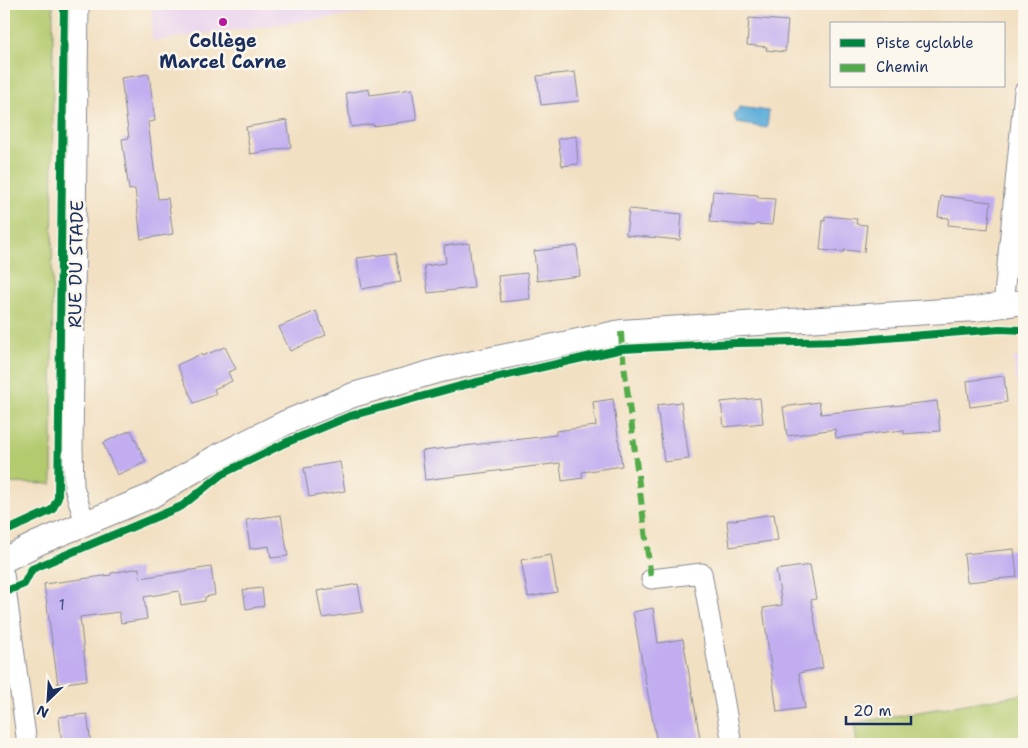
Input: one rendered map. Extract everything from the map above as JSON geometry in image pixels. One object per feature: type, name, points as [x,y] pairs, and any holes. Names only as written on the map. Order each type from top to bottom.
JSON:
[{"type":"street","name":"RUE DU STADE","points":[[79,4],[73,446],[74,487],[85,523]]},
{"type":"street","points":[[4,560],[85,523],[151,496],[215,458],[287,422],[354,395],[440,370],[621,332],[1013,304],[1024,91]]},
{"type":"street","points":[[651,579],[702,573],[732,744]]},
{"type":"street","points":[[4,574],[27,744]]},
{"type":"shaded area","name":"Collège Marcel Carne","points":[[152,4],[435,4],[152,41]]},
{"type":"shaded area","points":[[1024,356],[1024,432],[1013,358]]},
{"type":"green space","points":[[4,4],[53,4],[52,484],[4,483]]},
{"type":"green space","points":[[1024,694],[1024,744],[857,744],[854,723]]},
{"type":"water","points":[[739,107],[769,111],[767,128],[737,123],[734,116]]},
{"type":"building","points":[[749,18],[788,21],[785,52],[766,50],[767,47],[747,45]]},
{"type":"building","points":[[575,72],[579,101],[541,105],[537,76]]},
{"type":"building","points":[[149,74],[155,121],[148,122],[158,199],[168,198],[173,234],[141,239],[135,189],[129,190],[122,139],[129,138],[121,78]]},
{"type":"building","points":[[369,89],[370,95],[412,89],[417,120],[351,127],[346,93]]},
{"type":"building","points":[[287,120],[291,147],[250,154],[246,127]]},
{"type":"building","points":[[576,136],[578,164],[562,166],[558,139]]},
{"type":"building","points":[[713,191],[758,195],[758,198],[775,199],[772,225],[756,224],[755,226],[710,222]]},
{"type":"building","points":[[941,196],[991,202],[988,229],[948,225],[949,218],[938,217]]},
{"type":"building","points":[[629,209],[682,214],[680,240],[626,235]]},
{"type":"building","points":[[825,216],[857,219],[856,224],[867,225],[864,252],[820,250]]},
{"type":"building","points":[[469,243],[474,288],[428,293],[424,266],[446,263],[444,246]]},
{"type":"building","points":[[577,246],[580,276],[537,281],[534,251]]},
{"type":"building","points":[[396,253],[401,282],[362,289],[357,258]]},
{"type":"building","points":[[527,273],[530,299],[501,302],[498,276]]},
{"type":"building","points":[[316,311],[326,335],[290,351],[279,327]]},
{"type":"building","points":[[225,347],[236,369],[228,372],[232,381],[214,389],[216,394],[194,403],[177,365],[201,354],[202,356]]},
{"type":"building","points":[[1004,376],[1007,402],[970,407],[967,381]]},
{"type":"building","points":[[760,398],[763,423],[724,427],[721,402]]},
{"type":"building","points":[[613,399],[622,466],[582,472],[583,478],[562,481],[560,463],[425,480],[422,451],[556,435],[556,431],[596,426],[593,402]]},
{"type":"building","points":[[937,401],[940,431],[904,434],[904,430],[836,438],[835,429],[787,436],[783,407],[819,402],[821,414]]},
{"type":"building","points":[[681,402],[689,459],[664,462],[657,405]]},
{"type":"building","points":[[131,430],[146,462],[117,475],[103,443]]},
{"type":"building","points":[[340,462],[345,491],[309,497],[304,468]]},
{"type":"building","points":[[774,514],[778,540],[730,547],[727,521]]},
{"type":"building","points":[[281,515],[288,556],[271,558],[269,546],[250,549],[246,520]]},
{"type":"building","points":[[1014,549],[1017,577],[967,582],[964,554]]},
{"type":"building","points":[[551,555],[557,592],[528,597],[521,560]]},
{"type":"building","points":[[810,565],[816,599],[811,600],[823,668],[799,673],[805,708],[777,712],[763,608],[782,605],[776,570]]},
{"type":"building","points":[[211,567],[215,595],[205,597],[205,601],[181,605],[179,591],[144,597],[147,619],[121,623],[119,612],[80,617],[87,680],[58,684],[44,584],[111,575],[111,573],[139,568],[140,578]]},
{"type":"building","points":[[358,584],[363,612],[322,618],[317,591]]},
{"type":"building","points":[[262,588],[264,606],[246,609],[243,590]]},
{"type":"building","points":[[653,608],[658,643],[683,639],[701,744],[657,744],[633,612]]},
{"type":"building","points":[[87,714],[91,744],[62,744],[59,717]]},
{"type":"marked path","points":[[1023,282],[1024,250]]},
{"type":"marked path","points":[[621,332],[651,579]]},
{"type":"cycle path","points":[[4,532],[52,510],[58,498],[64,4]]},
{"type":"cycle path","points":[[4,592],[24,584],[32,569],[182,506],[222,474],[285,443],[350,416],[460,386],[622,349],[736,343],[847,341],[1000,329],[1024,330]]},
{"type":"place","name":"Collège Marcel Carne","points":[[223,22]]}]
